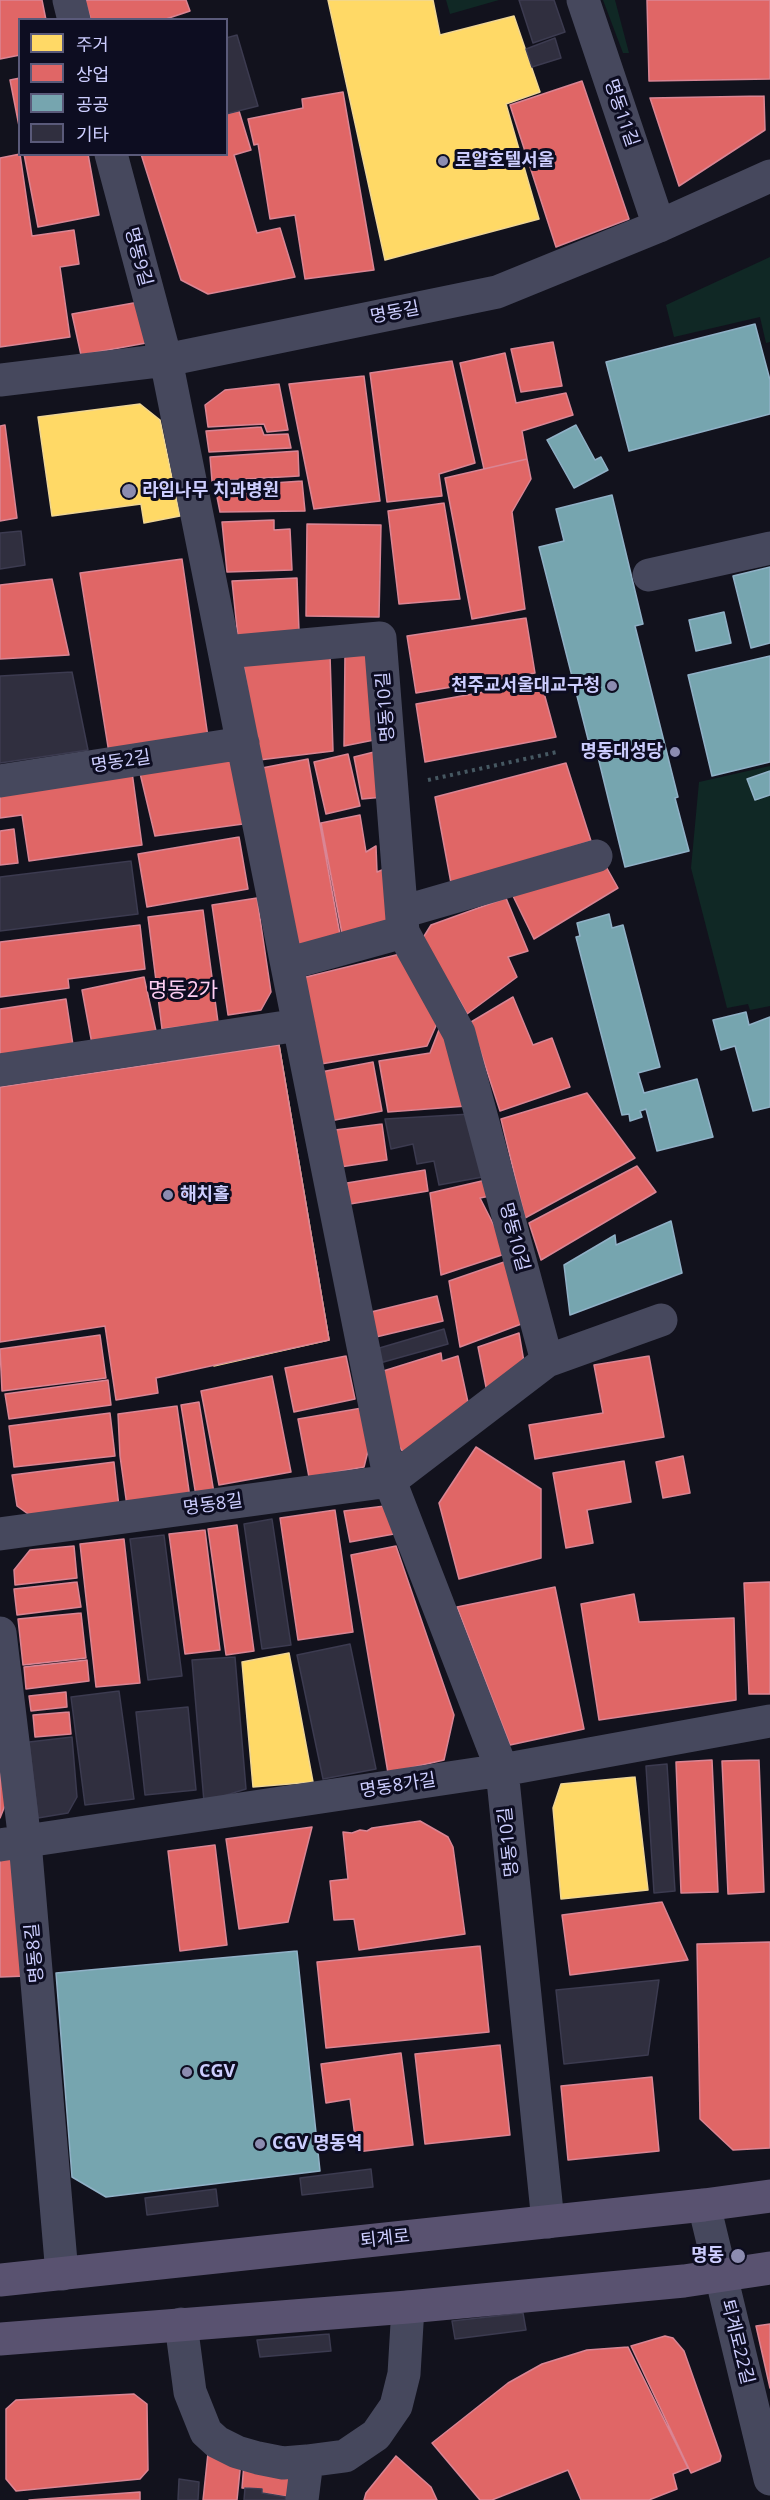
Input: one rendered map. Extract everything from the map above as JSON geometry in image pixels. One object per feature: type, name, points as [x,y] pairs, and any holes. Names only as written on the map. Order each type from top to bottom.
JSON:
[{"type":"main road","name":"퇴계로","points":[[0,2280],[770,2196]]},
{"type":"main road","points":[[0,2339],[408,2307],[684,2281],[770,2268]]},
{"type":"street","points":[[69,0],[74,18]]},
{"type":"street","name":"명동11길","points":[[583,0],[659,226]]},
{"type":"street","name":"명동9길","points":[[112,156],[166,360]]},
{"type":"street","name":"명동길","points":[[0,380],[166,360],[497,292],[659,226],[770,176]]},
{"type":"street","name":"명동10길","points":[[166,360],[390,1481],[502,1770],[548,2222]]},
{"type":"street","points":[[649,575],[770,548]]},
{"type":"street","name":"명동10길","points":[[225,652],[380,638],[403,922],[459,1033],[547,1361]]},
{"type":"street","name":"명동2길","points":[[0,781],[243,743]]},
{"type":"street","points":[[287,964],[596,856]]},
{"type":"street","points":[[0,1070],[299,1025]]},
{"type":"street","points":[[390,1481],[547,1361],[661,1320]]},
{"type":"street","name":"명동8길","points":[[0,1534],[390,1481]]},
{"type":"street","name":"명동8길","points":[[0,1633],[13,1844],[62,2274]]},
{"type":"street","name":"명동8가길","points":[[13,1844],[502,1770],[770,1721]]},
{"type":"street","name":"퇴계로22길","points":[[704,2205],[770,2479]]},
{"type":"street","points":[[181,2324],[190,2392],[206,2432],[217,2442],[237,2452],[283,2463],[345,2456],[376,2435],[396,2406],[404,2374],[408,2307]]},
{"type":"street","points":[[302,2500],[307,2461]]},
{"type":"path","points":[[392,788],[557,752]]},
{"type":"green space","points":[[446,0],[499,0],[450,14]]},
{"type":"green space","points":[[603,0],[615,0],[629,53],[623,53]]},
{"type":"green space","points":[[770,257],[770,342],[766,343],[760,317],[674,337],[666,305]]},
{"type":"green space","points":[[770,766],[770,1006],[750,1010],[748,1004],[727,1008],[691,868],[699,782]]},
{"type":"building: 주거","name":"로얄호텔서울","points":[[328,0],[433,0],[440,35],[514,16],[540,92],[506,104],[539,219],[385,260]]},
{"type":"building: 주거","points":[[140,404],[160,420],[180,516],[144,523],[141,504],[52,516],[38,417]]},
{"type":"building: 주거","points":[[279,1045],[329,1340],[214,1366],[169,1061]]},
{"type":"building: 주거","points":[[289,1653],[313,1782],[253,1787],[242,1662]]},
{"type":"building: 주거","points":[[635,1777],[648,1890],[561,1899],[553,1808],[561,1784]]},
{"type":"building: 상업","points":[[0,0],[42,0],[46,18],[18,18],[18,55],[0,59]]},
{"type":"building: 상업","points":[[186,0],[190,11],[169,18],[90,18],[85,1]]},
{"type":"building: 상업","points":[[647,0],[770,0],[770,79],[649,81]]},
{"type":"building: 상업","points":[[18,78],[18,121],[10,80]]},
{"type":"building: 상업","points":[[582,81],[629,219],[556,247],[510,105]]},
{"type":"building: 상업","points":[[343,92],[374,270],[305,279],[295,215],[270,219],[258,144],[254,145],[248,119],[303,108],[302,99]]},
{"type":"building: 상업","points":[[764,96],[765,130],[679,186],[650,98]]},
{"type":"building: 상업","points":[[239,111],[251,150],[234,155],[257,233],[280,228],[295,277],[208,294],[181,280],[142,156],[228,156],[228,114]]},
{"type":"building: 상업","points":[[18,154],[20,156],[32,236],[74,230],[79,264],[60,267],[70,337],[0,347],[0,158]]},
{"type":"building: 상업","points":[[24,156],[88,156],[99,215],[38,227]]},
{"type":"building: 상업","points":[[139,302],[146,343],[81,355],[72,314]]},
{"type":"building: 상업","points":[[553,342],[562,386],[521,392],[511,349]]},
{"type":"building: 상업","points":[[505,353],[516,403],[566,393],[573,415],[522,431],[527,459],[484,469],[460,363]]},
{"type":"building: 상업","points":[[452,361],[475,463],[439,474],[442,496],[387,502],[370,373]]},
{"type":"building: 상업","points":[[364,376],[380,501],[314,509],[289,384]]},
{"type":"building: 상업","points":[[279,384],[288,430],[267,432],[264,424],[208,427],[205,405],[225,390]]},
{"type":"building: 상업","points":[[5,425],[17,518],[0,521],[0,426]]},
{"type":"building: 상업","points":[[261,427],[264,435],[288,434],[291,448],[209,452],[206,431]]},
{"type":"building: 상업","points":[[298,451],[299,476],[212,481],[210,457]]},
{"type":"building: 상업","points":[[527,459],[531,479],[512,512],[525,609],[472,619],[445,478]]},
{"type":"building: 상업","points":[[302,481],[305,511],[220,512],[215,487]]},
{"type":"building: 상업","points":[[444,503],[460,599],[399,604],[388,511]]},
{"type":"building: 상업","points":[[274,520],[274,530],[290,529],[292,570],[227,572],[222,522]]},
{"type":"building: 상업","points":[[307,524],[381,525],[379,617],[306,616]]},
{"type":"building: 상업","points":[[182,559],[208,737],[109,753],[80,573]]},
{"type":"building: 상업","points":[[297,578],[299,631],[238,638],[232,581]]},
{"type":"building: 상업","points":[[52,579],[69,655],[0,659],[0,585]]},
{"type":"building: 상업","points":[[526,618],[535,673],[416,693],[407,636]]},
{"type":"building: 상업","points":[[367,651],[374,740],[344,746],[345,654]]},
{"type":"building: 상업","points":[[330,655],[333,751],[259,760],[243,661]]},
{"type":"building: 상업","points":[[541,682],[556,737],[425,762],[416,704]]},
{"type":"building: 상업","points":[[382,750],[384,797],[362,799],[354,757]]},
{"type":"building: 상업","points":[[348,754],[360,806],[326,814],[314,762]]},
{"type":"building: 상업","points":[[230,756],[243,824],[155,836],[139,769]]},
{"type":"building: 상업","points":[[308,759],[341,940],[295,949],[262,768]]},
{"type":"building: 상업","points":[[566,763],[591,841],[451,883],[435,797]]},
{"type":"building: 상업","points":[[132,772],[142,845],[29,861],[22,815],[0,818],[0,790]]},
{"type":"building: 상업","points":[[360,815],[366,852],[376,846],[377,872],[387,868],[398,928],[343,939],[321,823]]},
{"type":"building: 상업","points":[[14,829],[18,863],[0,865],[0,831]]},
{"type":"building: 상업","points":[[239,837],[248,889],[147,907],[138,854]]},
{"type":"building: 상업","points":[[604,863],[618,888],[534,939],[513,896]]},
{"type":"building: 상업","points":[[257,898],[271,992],[261,1010],[228,1015],[212,905]]},
{"type":"building: 상업","points":[[506,898],[528,951],[508,957],[517,977],[467,1014],[459,999],[426,955],[421,941],[431,925]]},
{"type":"building: 상업","points":[[203,910],[218,1022],[162,1029],[148,917]]},
{"type":"building: 상업","points":[[140,925],[145,969],[68,979],[69,988],[0,997],[0,942]]},
{"type":"building: 상업","points":[[400,954],[439,1019],[427,1046],[315,1065],[298,979]]},
{"type":"building: 상업","points":[[144,977],[156,1031],[92,1044],[82,990]]},
{"type":"building: 상업","points":[[513,997],[533,1045],[552,1038],[570,1087],[500,1111],[471,1022]]},
{"type":"building: 상업","points":[[66,999],[73,1045],[0,1056],[0,1009]]},
{"type":"building: 상업","points":[[442,1022],[467,1106],[388,1112],[379,1061],[430,1053]]},
{"type":"building: 상업","points":[[279,1045],[329,1340],[156,1378],[158,1393],[116,1400],[105,1326],[0,1342],[0,1087]]},
{"type":"building: 상업","points":[[373,1062],[382,1111],[330,1121],[321,1072]]},
{"type":"building: 상업","points":[[587,1093],[635,1158],[525,1218],[501,1119]]},
{"type":"building: 상업","points":[[382,1124],[387,1160],[340,1167],[335,1130]]},
{"type":"building: 상업","points":[[637,1166],[656,1192],[541,1260],[529,1223]]},
{"type":"building: 상업","points":[[425,1170],[428,1191],[350,1204],[347,1183]]},
{"type":"building: 상업","points":[[486,1180],[490,1196],[480,1198],[508,1253],[441,1275],[430,1193]]},
{"type":"building: 상업","points":[[507,1261],[524,1323],[460,1347],[449,1281]]},
{"type":"building: 상업","points":[[437,1296],[443,1321],[376,1337],[371,1312]]},
{"type":"building: 상업","points":[[519,1333],[524,1362],[487,1392],[478,1347]]},
{"type":"building: 상업","points":[[100,1335],[106,1378],[2,1391],[0,1349]]},
{"type":"building: 상업","points":[[441,1353],[442,1361],[458,1356],[469,1407],[407,1457],[393,1439],[380,1372]]},
{"type":"building: 상업","points":[[346,1356],[355,1399],[294,1412],[285,1368]]},
{"type":"building: 상업","points":[[649,1356],[664,1437],[535,1459],[529,1425],[603,1413],[594,1365]]},
{"type":"building: 상업","points":[[272,1376],[291,1472],[219,1485],[201,1391]]},
{"type":"building: 상업","points":[[108,1380],[111,1405],[9,1419],[5,1394]]},
{"type":"building: 상업","points":[[199,1402],[214,1493],[196,1496],[181,1405]]},
{"type":"building: 상업","points":[[177,1406],[190,1498],[127,1506],[120,1456],[118,1414]]},
{"type":"building: 상업","points":[[362,1408],[369,1447],[364,1467],[309,1477],[298,1419]]},
{"type":"building: 상업","points":[[110,1413],[115,1456],[14,1467],[9,1426]]},
{"type":"building: 상업","points":[[476,1447],[541,1489],[541,1558],[459,1579],[439,1503]]},
{"type":"building: 상업","points":[[683,1456],[690,1493],[663,1498],[656,1462]]},
{"type":"building: 상업","points":[[624,1461],[631,1502],[587,1510],[593,1543],[566,1548],[553,1473]]},
{"type":"building: 상업","points":[[114,1462],[119,1507],[35,1519],[17,1506],[12,1475]]},
{"type":"building: 상업","points":[[385,1506],[394,1534],[350,1542],[344,1511]]},
{"type":"building: 상업","points":[[335,1510],[353,1632],[298,1640],[280,1518]]},
{"type":"building: 상업","points":[[237,1525],[254,1651],[226,1655],[208,1529]]},
{"type":"building: 상업","points":[[205,1530],[220,1650],[185,1654],[169,1534]]},
{"type":"building: 상업","points":[[124,1539],[140,1683],[96,1687],[80,1544]]},
{"type":"building: 상업","points":[[74,1546],[77,1578],[15,1585],[14,1570],[30,1550]]},
{"type":"building: 상업","points":[[396,1546],[454,1715],[444,1760],[388,1773],[351,1555]]},
{"type":"building: 상업","points":[[77,1582],[81,1607],[17,1615],[14,1589]]},
{"type":"building: 상업","points":[[770,1582],[770,1694],[749,1694],[744,1583]]},
{"type":"building: 상업","points":[[555,1587],[584,1729],[510,1745],[457,1607]]},
{"type":"building: 상업","points":[[634,1594],[639,1622],[734,1618],[736,1700],[599,1720],[581,1604]]},
{"type":"building: 상업","points":[[81,1613],[86,1658],[23,1665],[18,1619]]},
{"type":"building: 상업","points":[[87,1660],[89,1681],[26,1689],[24,1667]]},
{"type":"building: 상업","points":[[66,1692],[67,1707],[31,1711],[29,1696]]},
{"type":"building: 상업","points":[[69,1712],[71,1734],[35,1737],[33,1715]]},
{"type":"building: 상업","points":[[712,1760],[718,1892],[681,1893],[676,1762]]},
{"type":"building: 상업","points":[[759,1760],[764,1892],[728,1894],[722,1761]]},
{"type":"building: 상업","points":[[0,1765],[6,1803],[0,1818]]},
{"type":"building: 상업","points":[[420,1821],[448,1837],[453,1847],[465,1934],[359,1950],[354,1919],[334,1920],[330,1881],[348,1879],[343,1832],[367,1831],[372,1828]]},
{"type":"building: 상업","points":[[312,1827],[288,1922],[239,1929],[226,1839]]},
{"type":"building: 상업","points":[[215,1845],[227,1945],[180,1951],[168,1851]]},
{"type":"building: 상업","points":[[19,1851],[27,1976],[0,1977],[0,1853]]},
{"type":"building: 상업","points":[[662,1902],[688,1960],[570,1975],[562,1915]]},
{"type":"building: 상업","points":[[770,1942],[770,2148],[733,2150],[700,2119],[697,1944]]},
{"type":"building: 상업","points":[[480,1946],[489,2032],[326,2048],[317,1962]]},
{"type":"building: 상업","points":[[500,2045],[510,2135],[425,2144],[415,2054]]},
{"type":"building: 상업","points":[[401,2053],[413,2145],[357,2152],[350,2099],[326,2103],[321,2064]]},
{"type":"building: 상업","points":[[652,2077],[659,2151],[568,2160],[561,2086]]},
{"type":"building: 상업","points":[[770,2324],[770,2388],[756,2326]]},
{"type":"building: 상업","points":[[665,2336],[673,2338],[684,2351],[721,2456],[720,2461],[691,2473],[631,2346]]},
{"type":"building: 상업","points":[[628,2347],[688,2468],[673,2474],[677,2489],[649,2500],[581,2500],[568,2470],[492,2500],[480,2500],[432,2443],[508,2383],[542,2364],[587,2350]]},
{"type":"building: 상업","points":[[134,2394],[147,2404],[148,2470],[140,2479],[16,2491],[6,2479],[6,2409],[16,2400]]},
{"type":"building: 상업","points":[[208,2453],[241,2461],[237,2500],[203,2500]]},
{"type":"building: 상업","points":[[396,2456],[431,2487],[437,2500],[364,2500],[366,2493]]},
{"type":"building: 상업","points":[[244,2463],[291,2468],[289,2497],[262,2493],[262,2489],[242,2488]]},
{"type":"building: 상업","points":[[140,2492],[140,2500],[29,2500]]},
{"type":"building: 공공","points":[[755,324],[770,380],[770,414],[629,451],[606,362]]},
{"type":"building: 공공","points":[[576,425],[595,460],[601,457],[608,470],[574,488],[547,440]]},
{"type":"building: 공공","name":"천주교서울대교구청","points":[[612,495],[643,624],[635,626],[678,797],[675,798],[689,851],[625,867],[595,745],[590,747],[539,547],[564,541],[556,509]]},
{"type":"building: 공공","points":[[770,567],[770,643],[751,648],[733,576]]},
{"type":"building: 공공","points":[[724,612],[731,643],[696,651],[689,620]]},
{"type":"building: 공공","points":[[770,656],[770,762],[712,776],[688,675]]},
{"type":"building: 공공","points":[[770,771],[770,795],[755,800],[747,779]]},
{"type":"building: 공공","points":[[609,914],[612,928],[623,925],[660,1067],[638,1073],[644,1093],[697,1079],[713,1137],[657,1151],[646,1109],[640,1111],[642,1117],[630,1121],[629,1114],[622,1115],[576,937],[580,936],[577,923]]},
{"type":"building: 공공","points":[[746,1012],[749,1025],[770,1017],[770,1107],[753,1111],[735,1046],[721,1050],[713,1020]]},
{"type":"building: 공공","points":[[671,1221],[682,1273],[570,1315],[564,1265],[615,1235],[616,1245]]},
{"type":"building: 공공","name":"CGV","points":[[297,1951],[320,2171],[106,2197],[72,2177],[56,1973]]},
{"type":"building: 기타","points":[[519,0],[554,0],[565,32],[533,43]]},
{"type":"building: 기타","points":[[237,35],[258,106],[228,114],[228,37]]},
{"type":"building: 기타","points":[[555,38],[561,58],[532,67],[526,49]]},
{"type":"building: 기타","points":[[21,531],[25,565],[0,569],[0,533]]},
{"type":"building: 기타","points":[[72,672],[88,750],[0,763],[0,676]]},
{"type":"building: 기타","points":[[131,861],[138,914],[0,931],[0,877]]},
{"type":"building: 기타","points":[[471,1114],[488,1176],[439,1185],[434,1161],[417,1164],[413,1144],[391,1149],[385,1119]]},
{"type":"building: 기타","points":[[444,1329],[448,1344],[380,1363],[376,1349]]},
{"type":"building: 기타","points":[[272,1519],[291,1645],[262,1649],[244,1524]]},
{"type":"building: 기타","points":[[164,1535],[182,1676],[148,1680],[130,1539]]},
{"type":"building: 기타","points":[[350,1644],[376,1769],[323,1779],[297,1655]]},
{"type":"building: 기타","points":[[235,1657],[246,1789],[204,1802],[192,1660]]},
{"type":"building: 기타","points":[[119,1691],[134,1799],[85,1805],[71,1697]]},
{"type":"building: 기타","points":[[188,1707],[196,1790],[145,1795],[136,1712]]},
{"type":"building: 기타","points":[[72,1737],[77,1797],[68,1813],[38,1818],[29,1742]]},
{"type":"building: 기타","points":[[667,1764],[675,1891],[654,1893],[646,1766]]},
{"type":"building: 기타","points":[[659,1980],[648,2055],[564,2064],[556,1990]]},
{"type":"building: 기타","points":[[371,2169],[373,2187],[302,2195],[300,2178]]},
{"type":"building: 기타","points":[[216,2189],[218,2206],[147,2215],[145,2198]]},
{"type":"building: 기타","points":[[523,2313],[526,2330],[455,2339],[452,2321]]},
{"type":"building: 기타","points":[[329,2334],[331,2351],[260,2357],[257,2340]]},
{"type":"building: 기타","points":[[179,2479],[199,2482],[198,2500],[178,2500]]},
{"type":"building: 기타","points":[[245,2488],[262,2489],[262,2493],[286,2497],[285,2500],[244,2500]]},
{"type":"place","name":"로얄호텔서울","points":[[443,161]]},
{"type":"place","name":"라임나무 치과병원","points":[[129,491]]},
{"type":"place","name":"천주교서울대교구청","points":[[612,686]]},
{"type":"place","name":"명동대성당","points":[[675,752]]},
{"type":"place","name":"해치홀","points":[[168,1195]]},
{"type":"place","name":"CGV","points":[[187,2072]]},
{"type":"place","name":"CGV 명동역","points":[[260,2144]]},
{"type":"place","name":"명동","points":[[738,2256]]},
{"type":"district","name":"명동2가","points":[[183,991]]}]
